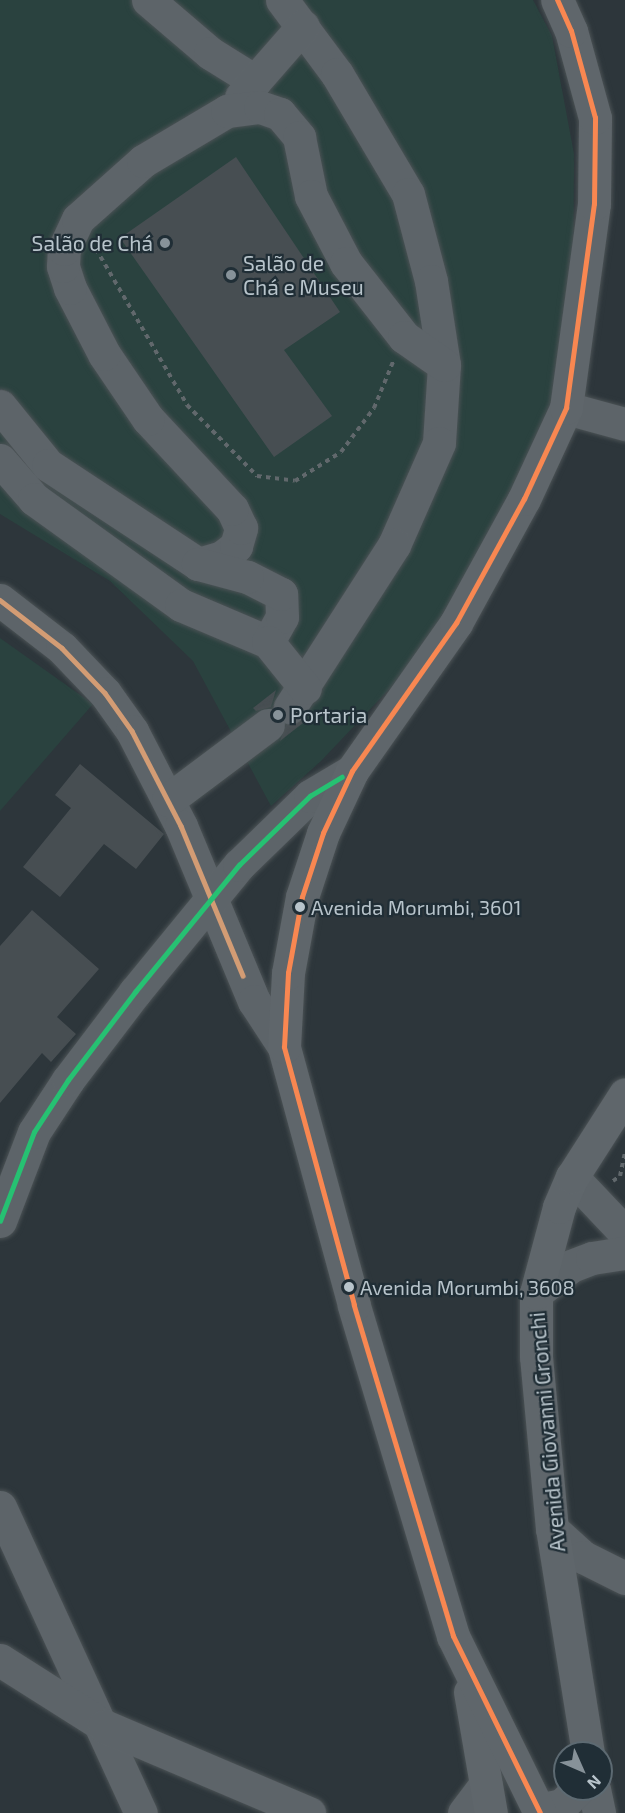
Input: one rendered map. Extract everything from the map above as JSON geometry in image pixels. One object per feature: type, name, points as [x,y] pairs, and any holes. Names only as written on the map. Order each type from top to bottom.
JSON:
[{"type":"main road","points":[[489,1799],[465,1666],[354,1305],[284,1047],[288,973],[302,897],[323,833],[352,771],[456,623],[524,499],[566,408],[594,204],[595,118],[571,31],[557,0]]},
{"type":"main road","name":"Avenida Giovanni Gronchi","points":[[586,1741],[552,1529],[536,1357],[536,1293],[559,1207],[572,1177],[625,1094]]},
{"type":"main road","points":[[465,1666],[539,1811],[562,1805],[566,1801]]},
{"type":"street","points":[[148,0],[177,28],[255,81]]},
{"type":"street","points":[[168,800],[287,707],[394,545],[439,443],[444,365],[431,281],[408,194],[384,150],[303,27],[282,0]]},
{"type":"street","points":[[198,564],[222,557],[236,546],[241,528],[232,509],[148,419],[104,354],[70,288],[63,266],[64,249],[78,219],[143,161],[227,111],[303,27]]},
{"type":"street","points":[[227,111],[260,107],[290,122],[299,137],[311,196],[326,229],[346,263],[404,337],[444,365]]},
{"type":"street","points":[[0,406],[13,426],[48,465],[198,564],[255,580],[281,594],[282,617],[268,642],[287,707]]},
{"type":"street","points":[[566,408],[625,424]]},
{"type":"street","points":[[0,460],[34,499],[182,605],[268,642]]},
{"type":"street","points":[[0,600],[63,648],[105,693],[132,731],[168,800],[254,1001],[284,1047]]},
{"type":"street","points":[[0,1221],[34,1132],[68,1080],[211,896],[310,796],[352,771]]},
{"type":"street","points":[[572,1177],[625,1233]]},
{"type":"street","points":[[536,1293],[571,1266],[592,1258],[625,1253]]},
{"type":"street","points":[[0,1508],[69,1663],[104,1726],[141,1813]]},
{"type":"street","points":[[552,1529],[583,1557],[625,1578]]},
{"type":"street","points":[[0,1660],[104,1726],[309,1813]]},
{"type":"street","points":[[464,1813],[489,1799]]},
{"type":"path","points":[[78,219],[187,405],[257,476],[295,482],[341,453],[374,408],[404,337]]},
{"type":"green space","points":[[0,0],[533,0],[552,36],[574,154],[573,320],[539,457],[467,583],[395,683],[321,761],[271,806],[193,661],[110,581],[0,514]]},
{"type":"green space","points":[[0,638],[93,704],[0,811]]},
{"type":"building","name":"Salão de Chá e Museu","points":[[236,157],[340,312],[284,350],[332,416],[274,457],[120,238]]},
{"type":"building","points":[[276,690],[271,707],[256,711],[253,708]]},
{"type":"building","points":[[301,721],[303,723],[280,741],[286,725]]},
{"type":"building","points":[[80,764],[164,834],[136,869],[104,844],[60,897],[23,867],[71,808],[55,795]]},
{"type":"building","points":[[32,910],[99,969],[57,1017],[76,1034],[51,1062],[42,1053],[0,1103],[0,946]]},
{"type":"transit line","points":[[540,1813],[453,1636],[354,1305],[284,1047],[288,973],[302,897],[323,833],[352,771],[456,623],[524,499],[566,408],[594,204],[595,118],[571,31],[557,0]]},
{"type":"transit line","points":[[0,600],[62,648],[105,693],[132,731],[181,826],[243,976]]},
{"type":"transit line","points":[[0,1221],[34,1132],[68,1080],[135,992],[239,865],[310,796],[342,777]]},
{"type":"place","name":"Salão de Chá","points":[[165,243]]},
{"type":"place","name":"Salão de Chá e Museu","points":[[231,275]]},
{"type":"place","name":"Portaria","points":[[278,715]]},
{"type":"place","name":"Avenida Morumbi, 3601","points":[[300,907]]},
{"type":"place","name":"Avenida Morumbi, 3608","points":[[349,1287]]}]
